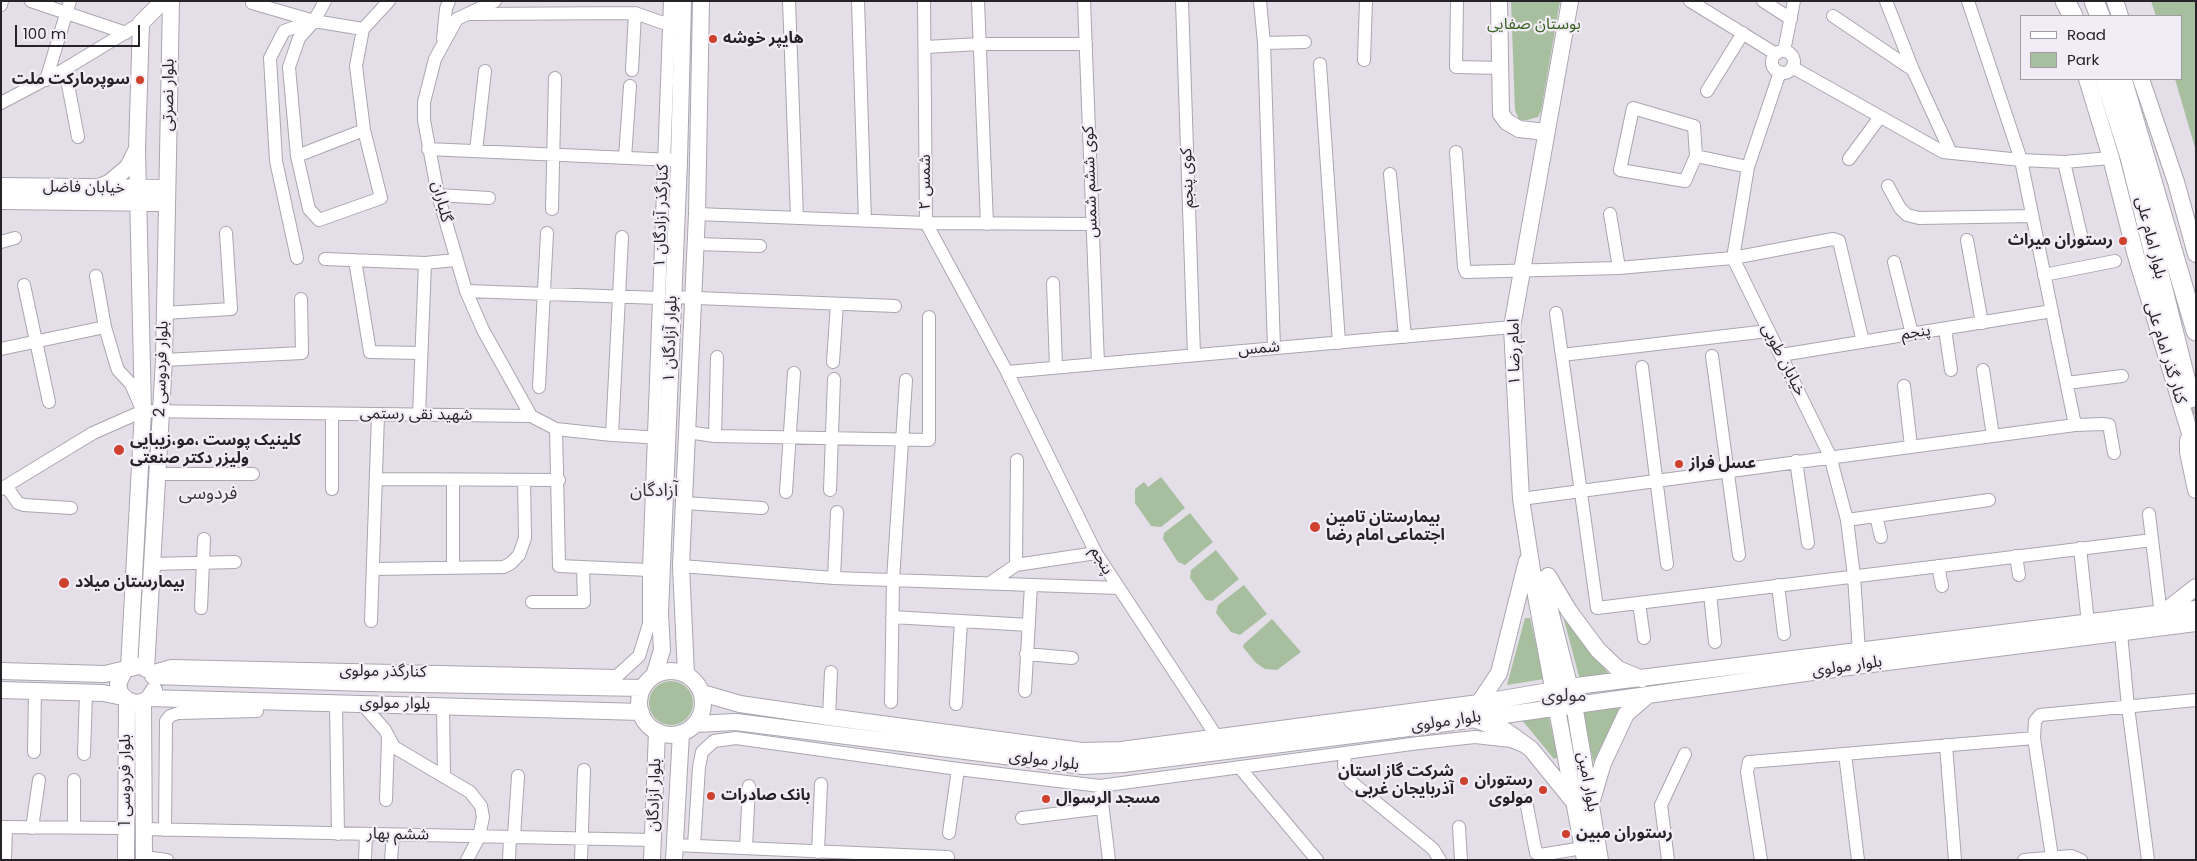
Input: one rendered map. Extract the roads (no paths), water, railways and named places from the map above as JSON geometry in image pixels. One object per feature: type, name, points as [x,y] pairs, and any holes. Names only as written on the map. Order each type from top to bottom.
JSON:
[{"type":"highway","points":[[2064,1],[2072,15]]},
{"type":"highway","points":[[2077,1],[2082,15]]},
{"type":"highway","points":[[2094,1],[2100,15]]},
{"type":"highway","name":"بلوار امام علی","points":[[2110,82],[2196,330]]},
{"type":"highway","name":"بلوار امام علی","points":[[2110,82],[2190,398]]},
{"type":"main road","points":[[141,23],[164,1]]},
{"type":"main road","name":"بلوار نصرتی","points":[[167,196],[171,1]]},
{"type":"main road","name":"بلوار آزادگان ۱","points":[[654,676],[662,650],[654,619],[672,160],[683,1]]},
{"type":"main road","name":"بلوار آزادگان ۱","points":[[686,674],[681,566],[696,244],[701,1]]},
{"type":"main road","points":[[1498,1],[1501,114],[1518,129],[1546,132]]},
{"type":"main road","name":"امام رضا ۱","points":[[1566,706],[1553,690],[1521,499],[1512,328],[1570,1]]},
{"type":"main road","points":[[2064,1],[2067,15]]},
{"type":"main road","points":[[2115,1],[2120,15]]},
{"type":"main road","name":"بلوار نصرتی","points":[[138,196],[137,149],[141,23]]},
{"type":"main road","name":"کنار گذر امام علی","points":[[2087,80],[2112,158],[2136,256],[2192,433],[2196,453]]},
{"type":"main road","points":[[2141,80],[2176,182],[2196,254]]},
{"type":"main road","points":[[98,188],[109,183],[128,167],[137,149]]},
{"type":"main road","name":"خیابان فاضل","points":[[1,186],[98,188],[138,196]]},
{"type":"main road","name":"بلوار فردوسی 2","points":[[127,669],[143,411],[138,196]]},
{"type":"main road","name":"خیابان فاضل","points":[[1,201],[167,196]]},
{"type":"main road","name":"بلوار فردوسی 2","points":[[150,672],[152,564],[164,360],[167,196]]},
{"type":"main road","points":[[2192,433],[2188,452],[2196,490]]},
{"type":"main road","points":[[1472,719],[1506,731],[1530,749],[1583,804],[1626,714],[1646,687],[1618,669],[1598,650],[1569,611],[1530,544]]},
{"type":"main road","points":[[1479,703],[1499,673],[1524,580],[1530,544]]},
{"type":"main road","name":"امام رضا ۱","points":[[1530,544],[1545,588],[1570,687],[1566,706]]},
{"type":"main road","points":[[2196,587],[2162,620],[2196,635]]},
{"type":"main road","name":"بلوار مولوی","points":[[688,729],[736,722],[1084,766],[1217,737],[1479,703],[1570,687],[1646,687],[1863,664],[2121,633],[2196,609]]},
{"type":"main road","points":[[654,619],[673,621],[682,614]]},
{"type":"main road","name":"بلوار مولوی","points":[[702,693],[740,704],[829,718],[1122,757],[1432,725],[1566,706],[1646,687],[1859,652],[2088,623],[2162,620],[2196,623]]},
{"type":"main road","points":[[1,671],[105,674],[138,666],[150,672],[155,685],[136,699],[118,684],[127,669]]},
{"type":"main road","points":[[670,670],[686,674],[693,679],[702,693],[703,706],[688,729],[664,734],[656,731],[650,726],[641,712],[639,704],[643,688],[654,676],[670,670]]},
{"type":"main road","name":"بلوار مولوی","points":[[150,672],[377,684],[643,688]]},
{"type":"main road","name":"بلوار مولوی","points":[[1,690],[103,693],[136,699],[442,705],[641,712]]},
{"type":"main road","name":"بلوار فردوسی 1","points":[[126,860],[126,828],[136,699]]},
{"type":"main road","name":"بلوار فردوسی 1","points":[[136,699],[144,859]]},
{"type":"main road","points":[[754,724],[750,715],[755,706]]},
{"type":"main road","name":"بلوار امین","points":[[1566,706],[1583,804],[1600,860]]},
{"type":"main road","name":"بلوار آزادگان","points":[[674,852],[676,792],[688,729]]},
{"type":"main road","name":"بلوار آزادگان","points":[[652,860],[656,731]]},
{"type":"main road","points":[[655,792],[662,789],[676,792]]},
{"type":"main road","name":"بلوار امین","points":[[1583,804],[1584,854]]},
{"type":"street","points":[[31,1],[68,7],[126,33]]},
{"type":"street","points":[[325,1],[314,21],[299,38],[289,67],[297,156],[309,209],[319,220],[381,198],[364,130],[356,66],[363,29],[389,1]]},
{"type":"street","points":[[442,46],[446,9],[449,1]]},
{"type":"street","name":"گلباران","points":[[495,1],[457,19],[442,46],[433,67],[424,102],[428,149],[455,260],[466,291],[483,330],[531,416]]},
{"type":"street","name":"کنارگذر آزادگان ۱","points":[[670,1],[672,160]]},
{"type":"street","points":[[789,1],[797,218]]},
{"type":"street","points":[[858,1],[865,221]]},
{"type":"street","name":"شمس ۲","points":[[924,1],[926,47],[926,223],[1007,372]]},
{"type":"street","points":[[978,1],[987,224]]},
{"type":"street","name":"کوی ششم شمس","points":[[1084,1],[1098,364]]},
{"type":"street","name":"کوی پنجم","points":[[1182,1],[1194,355]]},
{"type":"street","points":[[1260,1],[1264,43],[1274,348]]},
{"type":"street","points":[[1364,60],[1366,1]]},
{"type":"street","points":[[1457,1],[1456,67],[1501,68]]},
{"type":"street","points":[[1690,1],[1743,33],[1780,53],[1792,57],[1792,67]]},
{"type":"street","points":[[1763,1],[1791,19]]},
{"type":"street","points":[[1780,72],[1773,64],[1780,53],[1791,19],[1794,1]]},
{"type":"street","points":[[1886,1],[1913,70],[1951,153]]},
{"type":"street","points":[[1968,1],[2021,160],[2075,425]]},
{"type":"street","points":[[252,3],[314,21],[363,29]]},
{"type":"street","points":[[46,80],[68,7]]},
{"type":"street","points":[[467,14],[635,13],[669,25]]},
{"type":"street","points":[[632,70],[635,13]]},
{"type":"street","points":[[1833,16],[1913,70]]},
{"type":"street","points":[[296,258],[276,161],[270,58],[284,31],[314,21]]},
{"type":"street","points":[[1,103],[65,70],[141,23]]},
{"type":"street","points":[[1707,91],[1743,33]]},
{"type":"street","points":[[1264,43],[1306,42]]},
{"type":"street","points":[[926,47],[979,44],[1086,44]]},
{"type":"street","points":[[1320,64],[1339,343]]},
{"type":"street","points":[[1780,72],[1785,72],[1792,67]]},
{"type":"street","points":[[1792,67],[1936,150],[2021,160],[2064,162],[2112,158]]},
{"type":"street","points":[[65,70],[78,137]]},
{"type":"street","points":[[476,151],[485,71]]},
{"type":"street","points":[[1733,258],[1748,167],[1780,72]]},
{"type":"street","points":[[552,210],[555,78]]},
{"type":"street","points":[[625,158],[630,86]]},
{"type":"street","points":[[1633,108],[1694,126],[1696,156],[1685,181],[1620,170],[1633,108]]},
{"type":"street","points":[[1849,159],[1880,117]]},
{"type":"street","points":[[297,156],[364,130]]},
{"type":"street","points":[[428,149],[672,160]]},
{"type":"street","points":[[1456,152],[1464,267],[1466,272],[1619,268],[1733,258],[1833,238],[1839,242],[1863,342]]},
{"type":"street","points":[[1696,156],[1748,167]]},
{"type":"street","points":[[2064,162],[2081,235]]},
{"type":"street","points":[[1390,174],[1405,337]]},
{"type":"street","points":[[1888,186],[1900,208],[1907,215],[1919,218],[2032,216]]},
{"type":"street","points":[[438,195],[489,198]]},
{"type":"street","points":[[697,214],[926,223],[1093,224]]},
{"type":"street","points":[[1610,214],[1619,268]]},
{"type":"street","points":[[164,312],[232,309],[226,233]]},
{"type":"street","points":[[539,387],[542,295],[547,233]]},
{"type":"street","points":[[612,435],[622,237]]},
{"type":"street","points":[[1,242],[15,238]]},
{"type":"street","points":[[1967,240],[1982,323]]},
{"type":"street","points":[[696,244],[760,246]]},
{"type":"street","name":"خیابان طوبی","points":[[1733,258],[1830,456],[1847,520],[1854,576],[1859,652]]},
{"type":"street","points":[[325,259],[425,263],[455,260]]},
{"type":"street","points":[[355,260],[370,352],[421,353]]},
{"type":"street","points":[[2044,274],[2115,261]]},
{"type":"street","points":[[1894,262],[1912,334]]},
{"type":"street","points":[[419,415],[425,263]]},
{"type":"street","points":[[71,508],[24,505],[14,499],[3,488],[93,433],[143,411],[131,384],[118,370],[105,326],[96,276]]},
{"type":"street","points":[[1053,283],[1056,367]]},
{"type":"street","points":[[24,284],[34,342],[49,402]]},
{"type":"street","points":[[466,291],[620,298],[693,298],[895,306]]},
{"type":"street","points":[[164,360],[302,353],[301,299]]},
{"type":"street","points":[[833,362],[836,304]]},
{"type":"street","name":"پنجم","points":[[1781,355],[2052,311]]},
{"type":"street","points":[[1556,313],[1597,608],[2152,540]]},
{"type":"street","points":[[687,432],[715,436],[929,440],[929,317]]},
{"type":"street","points":[[1,348],[105,326]]},
{"type":"street","name":"شمس","points":[[1007,372],[1512,328]]},
{"type":"street","points":[[1945,328],[1951,370]]},
{"type":"street","points":[[1562,355],[1768,331]]},
{"type":"street","points":[[1712,356],[1739,555]]},
{"type":"street","points":[[715,436],[718,358]]},
{"type":"street","points":[[1642,367],[1667,564]]},
{"type":"street","points":[[1983,370],[1993,436]]},
{"type":"street","name":"پنجم","points":[[1007,372],[1096,553],[1217,737]]},
{"type":"street","points":[[786,492],[794,373]]},
{"type":"street","points":[[2067,384],[2122,376]]},
{"type":"street","points":[[830,490],[834,379]]},
{"type":"street","points":[[891,702],[893,580],[906,380]]},
{"type":"street","points":[[1904,386],[1911,446]]},
{"type":"street","name":"شهید نقی رستمی","points":[[143,411],[531,416],[556,429],[661,438]]},
{"type":"street","points":[[332,414],[332,489]]},
{"type":"street","points":[[371,621],[378,415]]},
{"type":"street","points":[[1521,499],[1830,456],[2075,425],[2104,424],[2109,426],[2114,453]]},
{"type":"street","points":[[556,429],[559,480],[559,566],[649,570]]},
{"type":"street","points":[[616,676],[639,656],[654,619],[649,570],[661,438]]},
{"type":"street","points":[[1016,565],[1017,460]]},
{"type":"street","points":[[1796,461],[1808,543]]},
{"type":"street","points":[[158,474],[253,474]]},
{"type":"street","points":[[376,479],[559,480]]},
{"type":"street","points":[[452,568],[454,480]]},
{"type":"street","points":[[373,569],[504,567],[519,555],[525,538],[524,480]]},
{"type":"street","points":[[1847,520],[1989,500]]},
{"type":"street","points":[[684,503],[762,508]]},
{"type":"street","points":[[834,578],[837,512]]},
{"type":"street","points":[[2149,514],[2162,620]]},
{"type":"street","points":[[1876,516],[1881,537]]},
{"type":"street","points":[[201,608],[204,539]]},
{"type":"street","points":[[2080,548],[2088,623]]},
{"type":"street","points":[[990,583],[1016,565],[1096,553]]},
{"type":"street","points":[[2016,556],[2019,575]]},
{"type":"street","points":[[152,564],[235,562]]},
{"type":"street","points":[[681,566],[834,578],[1118,588]]},
{"type":"street","points":[[1938,566],[1942,586]]},
{"type":"street","points":[[532,602],[584,602],[583,568]]},
{"type":"street","points":[[1025,691],[1031,585]]},
{"type":"street","points":[[1778,586],[1784,634]]},
{"type":"street","points":[[1710,594],[1715,642]]},
{"type":"street","points":[[1639,602],[1644,638]]},
{"type":"street","points":[[892,617],[1028,625]]},
{"type":"street","points":[[956,704],[961,621]]},
{"type":"street","points":[[2121,633],[2128,707],[2148,860]]},
{"type":"street","points":[[1026,654],[1072,658]]},
{"type":"street","name":"کنارگذر مولوی","points":[[150,672],[171,666],[616,676],[643,688]]},
{"type":"street","points":[[829,718],[831,672]]},
{"type":"street","points":[[34,752],[35,690]]},
{"type":"street","points":[[84,754],[86,693]]},
{"type":"street","points":[[2052,857],[2034,738],[2035,721],[2040,715],[2196,700]]},
{"type":"street","points":[[336,704],[338,834]]},
{"type":"street","points":[[362,704],[385,730],[388,739],[394,747],[470,792],[481,806],[483,817],[479,837],[467,860]]},
{"type":"street","points":[[442,705],[444,777]]},
{"type":"street","points":[[164,830],[166,721],[170,716],[178,713],[257,710]]},
{"type":"street","points":[[1419,742],[1432,725]]},
{"type":"street","points":[[688,729],[714,741],[736,738],[764,740],[958,770],[1100,786],[1345,754],[1419,742],[1475,737],[1511,741],[1530,749]]},
{"type":"street","points":[[1761,860],[1747,772],[1750,762],[2034,738]]},
{"type":"street","points":[[386,800],[388,739]]},
{"type":"street","points":[[694,846],[699,767],[702,752],[714,741]]},
{"type":"street","points":[[1946,745],[1955,860]]},
{"type":"street","points":[[1345,754],[1344,766],[1350,781],[1433,849],[1440,860]]},
{"type":"street","points":[[1668,860],[1661,805],[1686,754]]},
{"type":"street","points":[[1845,754],[1858,860]]},
{"type":"street","points":[[1240,768],[1317,860]]},
{"type":"street","points":[[581,860],[584,770]]},
{"type":"street","points":[[949,833],[958,770]]},
{"type":"street","points":[[509,860],[518,776]]},
{"type":"street","points":[[32,828],[39,780]]},
{"type":"street","points":[[74,780],[74,828]]},
{"type":"street","points":[[820,854],[821,784]]},
{"type":"street","points":[[739,852],[749,786]]},
{"type":"street","points":[[1100,786],[1109,860]]},
{"type":"street","points":[[1526,801],[1536,853],[1540,855],[1584,854]]},
{"type":"street","points":[[1022,818],[1102,808]]},
{"type":"street","points":[[5,860],[3,827],[126,828]]},
{"type":"street","points":[[1459,827],[1461,860]]},
{"type":"street","name":"ششم بهار","points":[[143,829],[653,840]]},
{"type":"street","points":[[365,860],[366,834]]},
{"type":"street","points":[[391,860],[392,835]]},
{"type":"street","points":[[674,852],[694,846],[739,852],[948,857]]},
{"type":"street","points":[[2024,860],[2072,856],[2081,860]]},
{"type":"street","points":[[144,859],[167,860]]},
{"type":"tunnel","points":[[2190,398],[2196,414]]},
{"type":"place","name":"هایپر خوشه","points":[[713,39]]},
{"type":"place","name":"سوپرمارکت ملت","points":[[140,80]]},
{"type":"place","name":"رستوران میراث","points":[[2123,241]]},
{"type":"place","name":"کلینیک پوست ،مو،زیبایی ولیزر دکتر صنعتی","points":[[119,450]]},
{"type":"place","name":"عسل فراز","points":[[1679,464]]},
{"type":"place","name":"بیمارستان تامین اجتماعی امام رضا","points":[[1315,527]]},
{"type":"place","name":"بیمارستان میلاد","points":[[64,583]]},
{"type":"place","name":"شرکت گاز استان آذربایجان غربی","points":[[1464,781]]},
{"type":"place","name":"رستوران مولوی","points":[[1543,790]]},
{"type":"place","name":"بانک صادرات","points":[[711,796]]},
{"type":"place","name":"مسجد الرسوال","points":[[1046,799]]},
{"type":"place","name":"رستوران مبین","points":[[1566,834]]},
{"type":"district","name":"آزادگان","points":[[654,491]]},
{"type":"district","name":"فردوسی","points":[[208,494]]},
{"type":"district","name":"مولوی","points":[[1564,696]]},
{"type":"park label","name":"بوستان صفایی","points":[[1534,25]]}]
